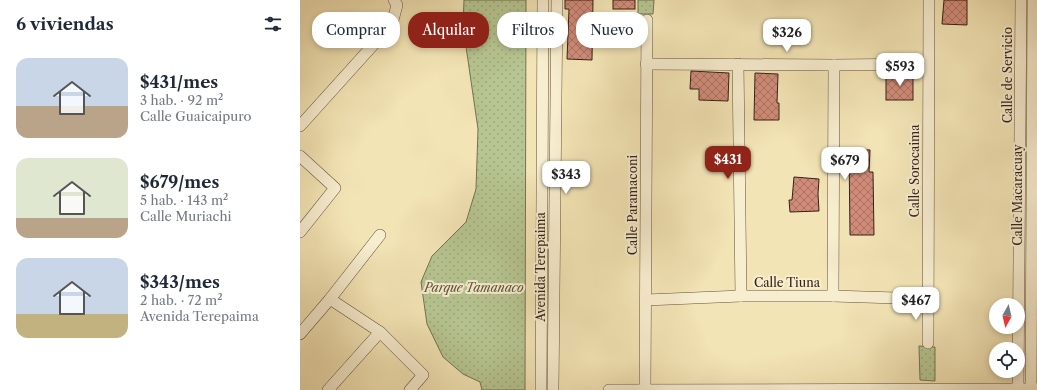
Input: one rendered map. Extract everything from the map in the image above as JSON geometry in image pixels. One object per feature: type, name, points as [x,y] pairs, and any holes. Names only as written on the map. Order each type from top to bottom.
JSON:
[{"type":"street","points":[[300,126],[392,24],[396,5],[394,0]]},
{"type":"street","name":"Avenida Terepaima","points":[[541,390],[543,0]]},
{"type":"street","name":"Avenida Terepaima","points":[[553,390],[556,0]]},
{"type":"street","name":"Calle Sorocaima","points":[[928,343],[929,0]]},
{"type":"street","name":"Calle de Servicio","points":[[1018,389],[1021,0]]},
{"type":"street","name":"Calle Macaracuay","points":[[1033,0],[1033,389]]},
{"type":"street","name":"Calle Paramaconi","points":[[645,389],[646,48]]},
{"type":"street","points":[[646,64],[928,64]]},
{"type":"street","points":[[738,64],[740,296]]},
{"type":"street","points":[[833,296],[834,65]]},
{"type":"street","points":[[300,156],[335,188],[300,232]]},
{"type":"street","points":[[300,334],[380,235]]},
{"type":"street","name":"Calle Tiuna","points":[[646,300],[740,296],[833,296],[928,299]]},
{"type":"street","points":[[330,298],[380,332],[423,375],[410,390]]},
{"type":"street","points":[[328,390],[380,332]]},
{"type":"street","points":[[609,390],[1033,389]]},
{"type":"green space","name":"Parque Tamanaco","points":[[464,0],[526,0],[526,12],[497,12],[497,48],[526,48],[525,390],[482,390],[480,382],[463,374],[443,357],[427,324],[421,282],[432,256],[466,222],[476,189],[478,129],[466,48],[489,48],[489,12],[464,12]]},
{"type":"green space","points":[[638,0],[654,0],[653,14],[648,14],[648,12],[638,12]]},
{"type":"green space","points":[[919,346],[935,347],[935,381],[920,380]]},
{"type":"building","points":[[565,0],[593,0],[593,12],[576,12],[576,48],[592,48],[592,60],[567,59],[569,9],[565,9]]},
{"type":"building","points":[[613,0],[635,0],[635,9],[613,9]]},
{"type":"building","points":[[944,0],[967,0],[967,25],[942,24]]},
{"type":"building","points":[[691,71],[729,73],[728,101],[699,100],[699,89],[690,89]]},
{"type":"building","points":[[755,73],[778,74],[777,103],[779,103],[779,120],[754,120]]},
{"type":"building","points":[[886,74],[913,74],[913,100],[886,100]]},
{"type":"building","points":[[849,149],[870,150],[869,172],[873,172],[874,235],[850,235]]},
{"type":"building","points":[[794,177],[819,179],[819,211],[790,212],[789,200],[792,200]]}]
